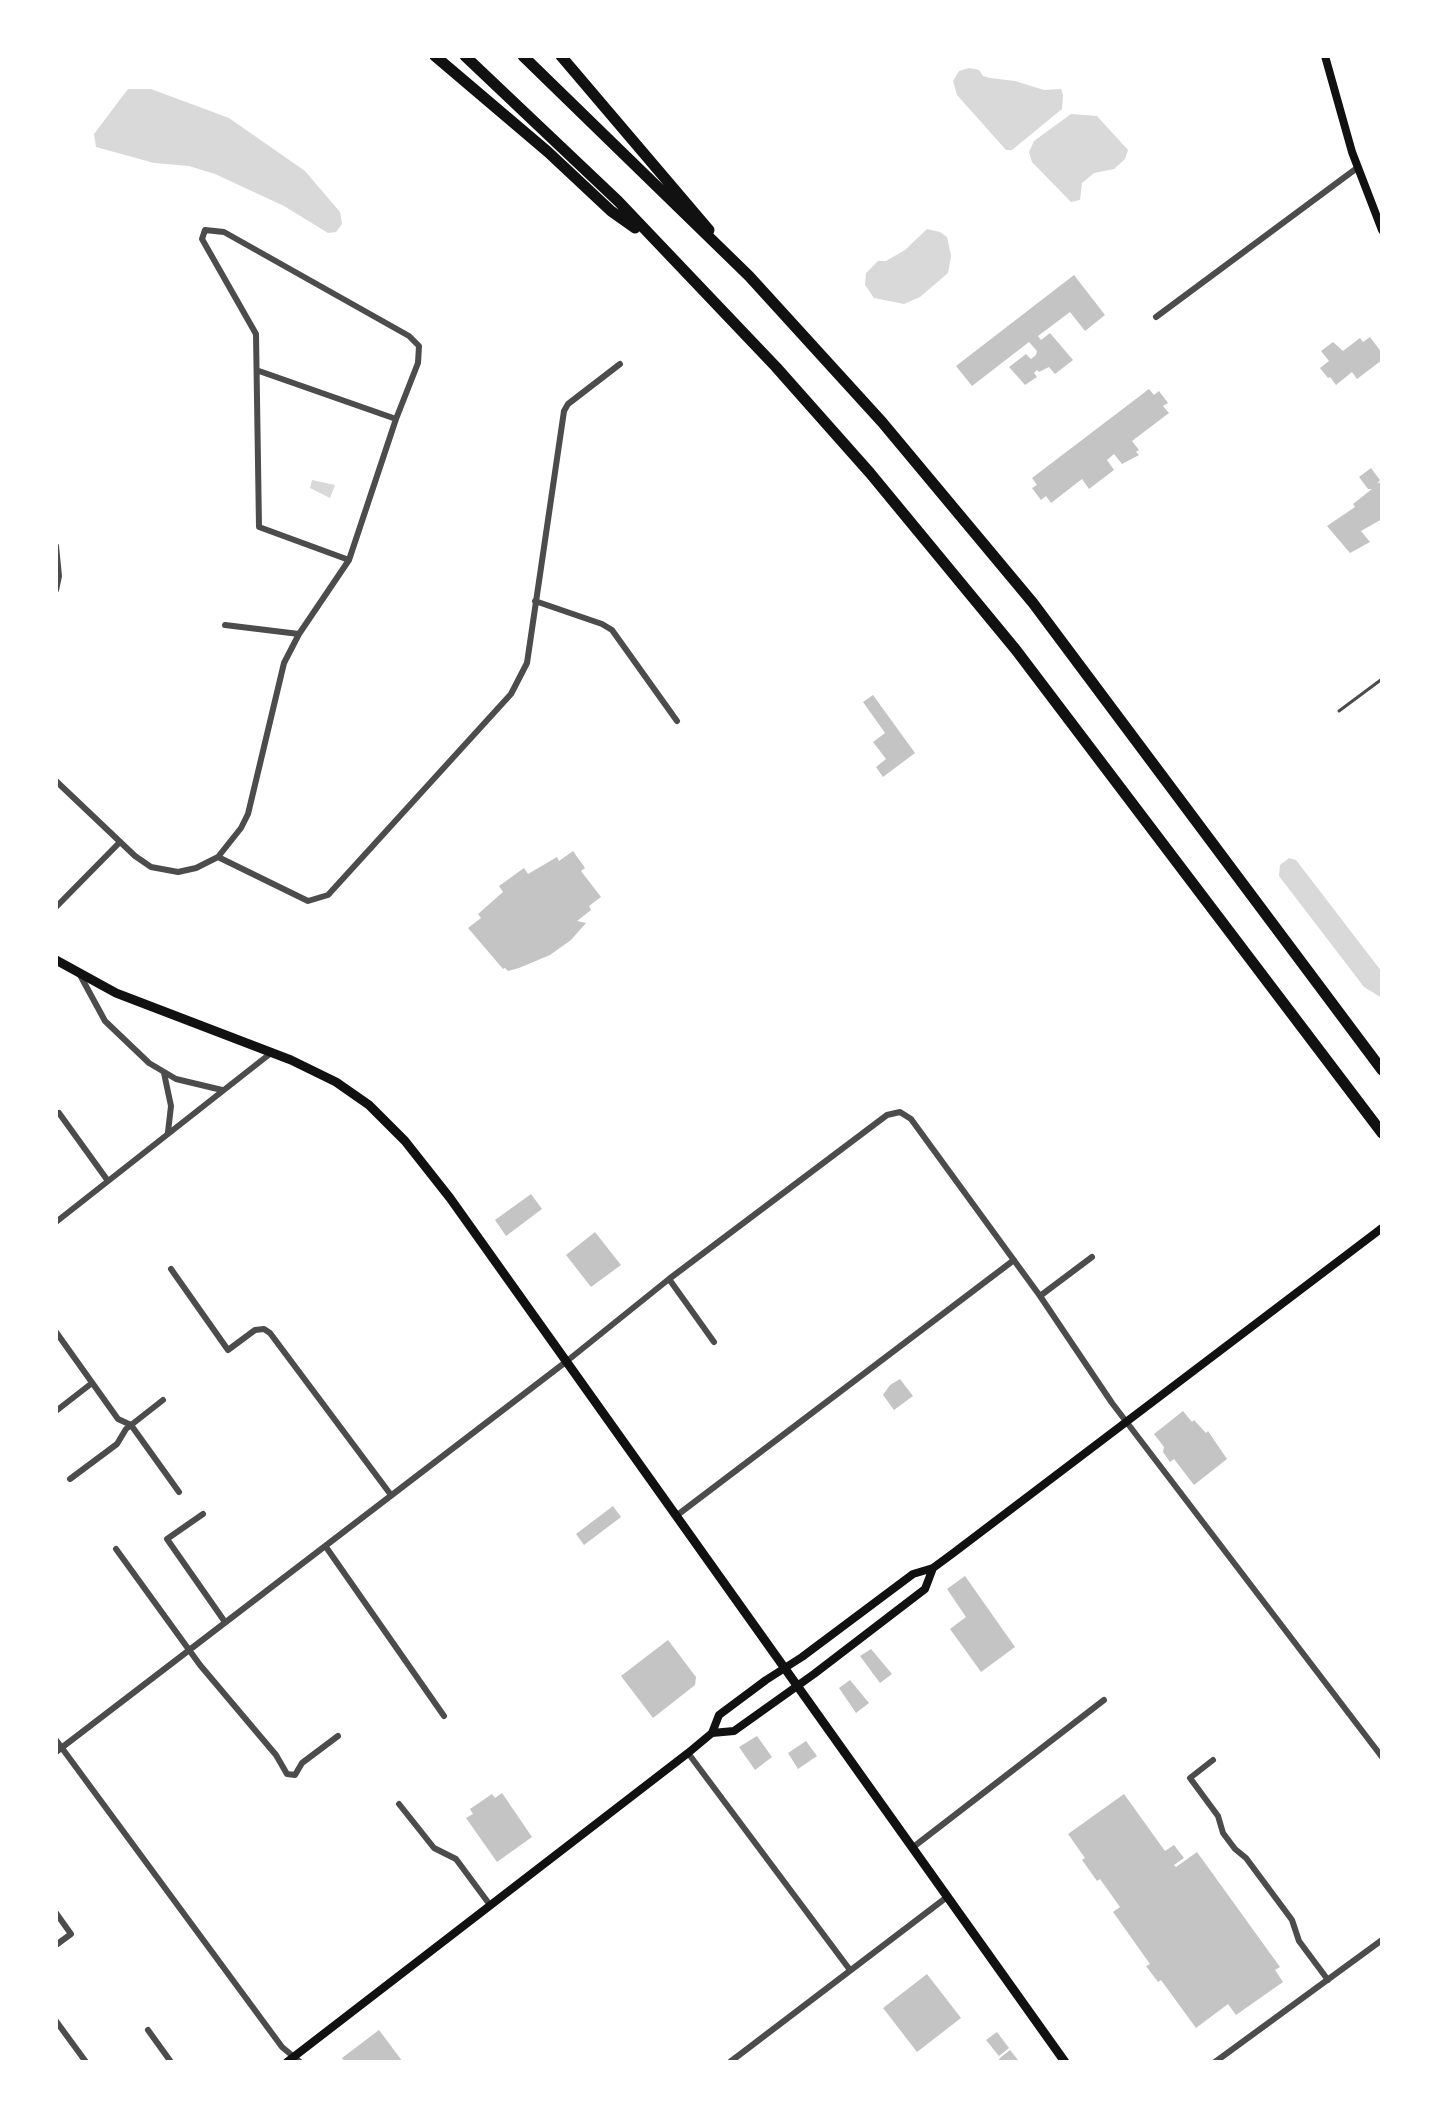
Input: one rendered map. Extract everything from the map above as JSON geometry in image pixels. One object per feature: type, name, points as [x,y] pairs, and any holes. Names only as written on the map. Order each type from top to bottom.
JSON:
[{"type":"highway","points":[[435,56],[548,152],[611,211],[655,243]]},
{"type":"highway","points":[[465,56],[618,201],[793,386],[954,572],[1036,675],[1382,1133]]},
{"type":"highway","points":[[523,56],[749,276]]},
{"type":"highway","points":[[561,56],[749,276],[882,422],[996,557],[1382,1070]]},
{"type":"main road","points":[[1325,56],[1357,168],[1382,230]]},
{"type":"main road","points":[[56,960],[137,1002],[271,1053],[336,1082],[388,1122],[450,1198],[1065,2062]]},
{"type":"main road","points":[[293,2060],[688,1753],[712,1733],[719,1715],[913,1574],[933,1568],[1382,1228]]},
{"type":"main road","points":[[712,1733],[734,1731],[796,1686],[925,1589],[933,1568]]},
{"type":"street","points":[[1156,317],[1357,168]]},
{"type":"street","points":[[56,781],[144,863],[166,871],[196,868],[218,857],[248,814],[284,663],[299,634],[349,560],[418,363],[419,346],[415,341],[224,232],[205,230],[202,239],[256,334],[259,371],[259,527],[349,560]]},
{"type":"street","points":[[218,857],[308,901],[328,895],[511,694],[527,663],[564,411],[568,404],[620,364]]},
{"type":"street","points":[[259,371],[396,419]]},
{"type":"street","points":[[56,546],[59,576],[56,590]]},
{"type":"street","points":[[535,601],[612,630],[677,721]]},
{"type":"street","points":[[225,625],[299,634]]},
{"type":"street","points":[[56,907],[120,842]]},
{"type":"street","points":[[80,975],[105,1021],[149,1063],[176,1079],[223,1091]]},
{"type":"street","points":[[56,1222],[271,1053]]},
{"type":"street","points":[[164,1073],[171,1106],[168,1134]]},
{"type":"street","points":[[59,1750],[567,1361],[669,1279],[887,1115],[900,1112],[911,1119],[1128,1423],[1382,1757]]},
{"type":"street","points":[[59,1113],[108,1181]]},
{"type":"street","points":[[1040,1296],[1092,1257]]},
{"type":"street","points":[[676,1516],[1014,1260]]},
{"type":"street","points":[[171,1269],[228,1350],[255,1330],[264,1329],[270,1333],[391,1495]]},
{"type":"street","points":[[669,1279],[714,1342]]},
{"type":"street","points":[[56,1332],[118,1419],[131,1425],[179,1492]]},
{"type":"street","points":[[56,1411],[92,1383]]},
{"type":"street","points":[[70,1479],[117,1444],[131,1425],[163,1400]]},
{"type":"street","points":[[203,1514],[167,1539],[225,1622]]},
{"type":"street","points":[[326,1547],[444,1716]]},
{"type":"street","points":[[116,1549],[189,1649],[289,1776],[295,1775],[302,1763],[338,1736]]},
{"type":"street","points":[[912,1848],[1104,1700]]},
{"type":"street","points":[[56,1740],[59,1750],[293,2060]]},
{"type":"street","points":[[688,1753],[850,1970]]},
{"type":"street","points":[[1213,1760],[1190,1778],[1218,1816],[1223,1833],[1246,1858],[1292,1920],[1299,1941],[1328,1980]]},
{"type":"street","points":[[399,1804],[434,1848],[456,1859],[490,1905]]},
{"type":"street","points":[[730,2062],[947,1897]]},
{"type":"street","points":[[56,1913],[71,1934],[56,1945]]},
{"type":"street","points":[[1215,2062],[1382,1940]]},
{"type":"street","points":[[56,2021],[86,2062]]},
{"type":"street","points":[[148,2030],[171,2062]]},
{"type":"lane","points":[[1339,711],[1382,679]]},
{"type":"shaded area","points":[[969,68],[979,70],[983,76],[990,78],[1015,81],[1044,90],[1061,89],[1062,109],[1012,150],[1006,150],[957,95],[953,81],[959,71]]},
{"type":"shaded area","points":[[128,89],[151,89],[229,118],[305,171],[340,212],[342,224],[336,232],[328,233],[284,206],[215,174],[189,166],[154,163],[96,147],[94,134]]},
{"type":"shaded area","points":[[1071,114],[1097,116],[1128,150],[1125,159],[1114,169],[1094,173],[1082,183],[1080,200],[1071,202],[1032,162],[1029,152],[1034,141]]},
{"type":"shaded area","points":[[927,229],[947,237],[951,256],[948,273],[920,297],[904,304],[874,298],[865,285],[866,273],[878,261],[886,261],[905,250]]},
{"type":"shaded area","points":[[312,480],[335,485],[330,498],[310,488]]},
{"type":"shaded area","points":[[1289,858],[1296,860],[1382,972],[1382,998],[1364,987],[1279,876],[1280,865]]},
{"type":"building","points":[[1074,275],[1105,315],[1085,331],[1070,312],[1038,336],[1041,340],[1050,333],[1073,360],[1055,374],[1049,367],[1039,372],[1037,370],[1034,373],[1037,377],[1025,385],[1009,367],[1026,354],[1031,359],[1036,355],[1037,351],[1029,342],[972,386],[956,366]]},
{"type":"building","points":[[1370,337],[1382,353],[1382,360],[1357,379],[1352,372],[1336,385],[1320,368],[1329,361],[1321,351],[1333,342],[1343,351],[1360,338],[1363,342]]},
{"type":"building","points":[[1149,389],[1154,395],[1159,391],[1168,403],[1163,406],[1169,413],[1132,441],[1139,455],[1122,464],[1114,454],[1107,460],[1114,470],[1089,489],[1082,479],[1051,503],[1046,496],[1041,500],[1032,488],[1037,485],[1032,478]]},
{"type":"building","points":[[1371,468],[1380,480],[1377,484],[1382,481],[1382,519],[1361,531],[1370,542],[1350,553],[1327,526],[1355,507],[1353,504],[1372,489],[1368,489],[1359,477]]},
{"type":"building","points":[[873,695],[915,753],[883,777],[876,767],[886,759],[873,742],[885,733],[863,702]]},
{"type":"building","points":[[573,851],[585,868],[581,871],[601,897],[577,921],[586,923],[571,940],[550,955],[519,968],[503,969],[468,928],[481,918],[478,914],[503,892],[499,886],[524,868],[528,874],[557,857],[559,861]]},
{"type":"building","points":[[531,1194],[542,1209],[506,1236],[495,1220]]},
{"type":"building","points":[[595,1232],[621,1265],[591,1287],[566,1255]]},
{"type":"building","points":[[900,1379],[913,1396],[894,1410],[883,1395],[890,1385]]},
{"type":"building","points":[[1183,1411],[1192,1422],[1194,1420],[1206,1433],[1208,1431],[1227,1459],[1194,1485],[1174,1459],[1170,1462],[1154,1434]]},
{"type":"building","points":[[613,1506],[621,1517],[584,1545],[576,1534]]},
{"type":"building","points":[[965,1576],[1015,1647],[981,1672],[950,1629],[966,1617],[947,1589]]},
{"type":"building","points":[[668,1640],[696,1677],[695,1685],[653,1718],[621,1676]]},
{"type":"building","points":[[871,1649],[892,1674],[880,1683],[860,1656]]},
{"type":"building","points":[[850,1680],[869,1703],[856,1713],[839,1688]]},
{"type":"building","points":[[757,1736],[772,1757],[755,1770],[739,1747]]},
{"type":"building","points":[[806,1741],[817,1756],[798,1769],[788,1753]]},
{"type":"building","points":[[502,1793],[532,1837],[497,1862],[466,1818],[473,1814],[470,1809],[492,1794],[495,1798]]},
{"type":"building","points":[[1124,1794],[1165,1851],[1174,1845],[1184,1858],[1174,1865],[1176,1867],[1197,1852],[1280,1967],[1275,1970],[1283,1982],[1236,2015],[1228,2004],[1196,2028],[1161,1980],[1158,1982],[1146,1966],[1150,1964],[1113,1912],[1120,1907],[1082,1860],[1085,1858],[1068,1834]]},
{"type":"building","points":[[927,1974],[961,2018],[917,2052],[883,2008]]},
{"type":"building","points":[[379,2030],[403,2062],[345,2062],[342,2058]]},
{"type":"building","points":[[997,2032],[1009,2048],[999,2056],[986,2040]]},
{"type":"building","points":[[1010,2050],[1018,2060],[997,2062],[1001,2057]]}]
